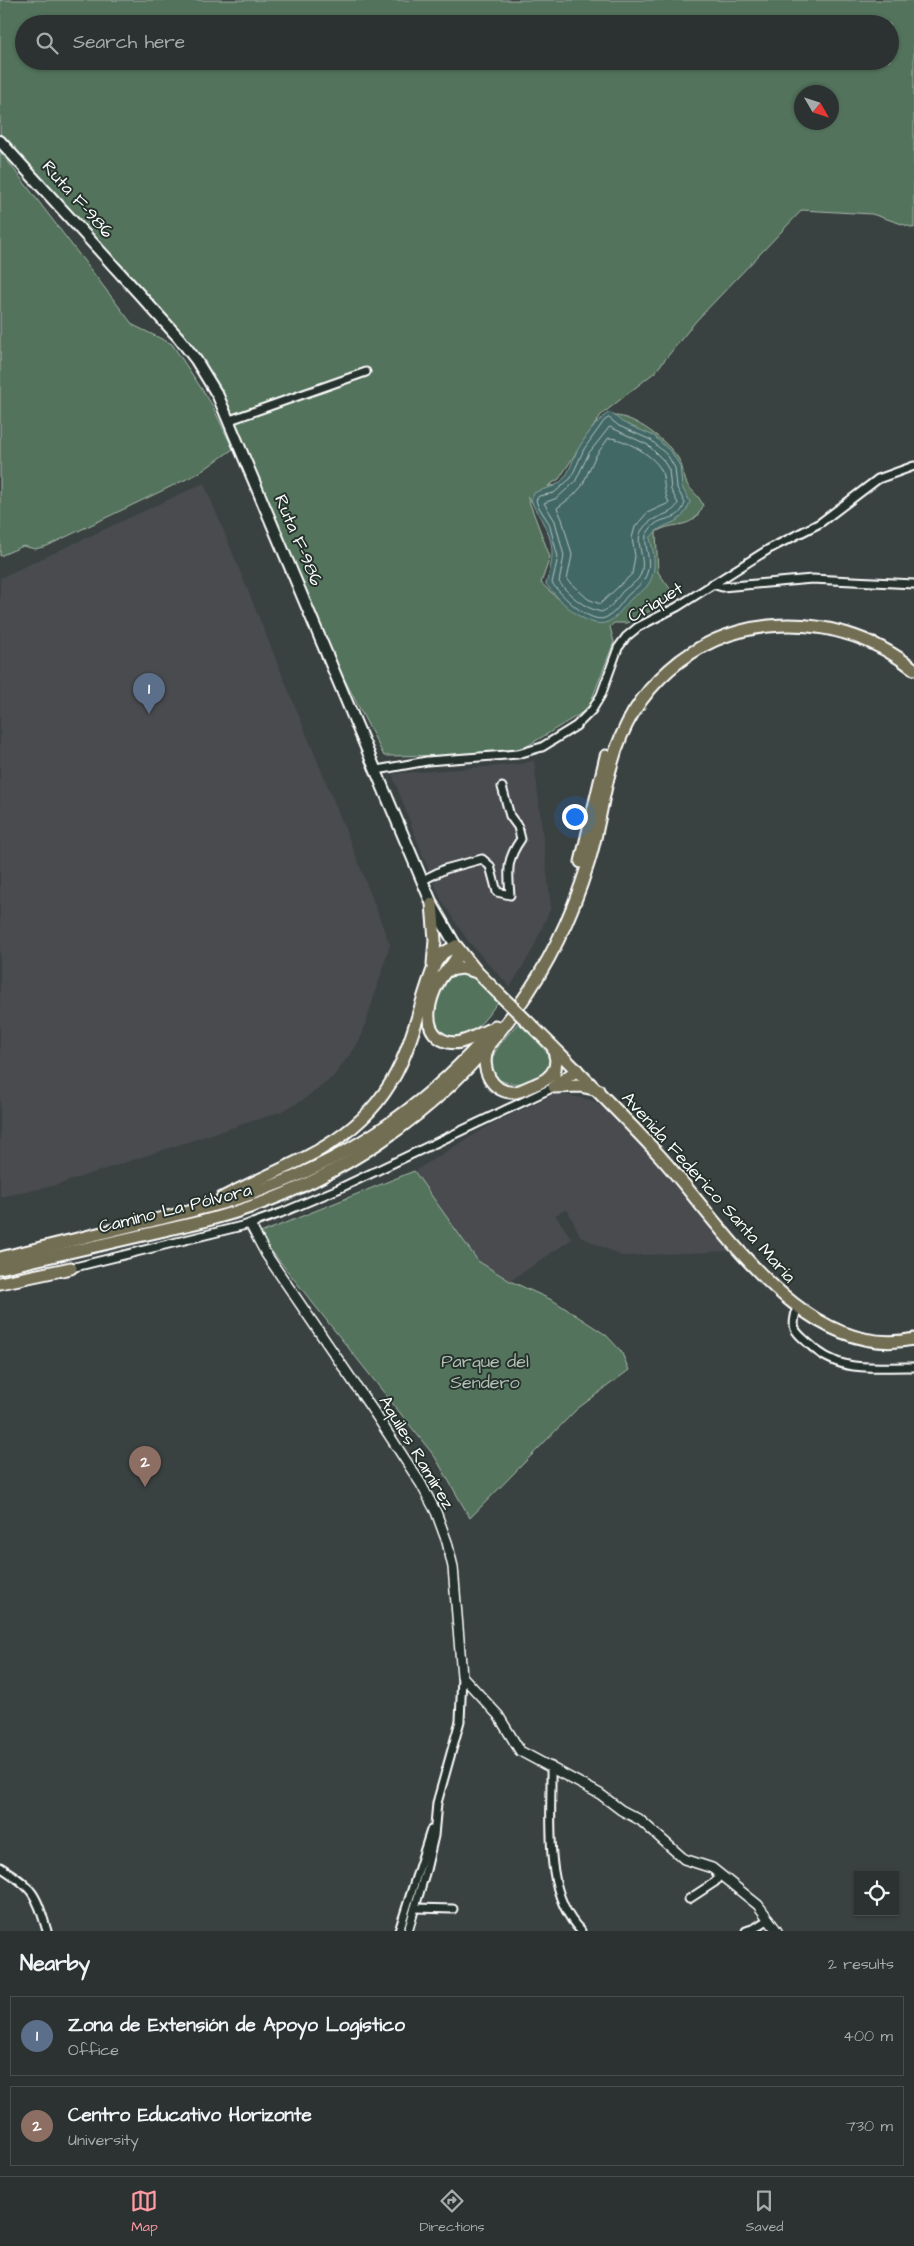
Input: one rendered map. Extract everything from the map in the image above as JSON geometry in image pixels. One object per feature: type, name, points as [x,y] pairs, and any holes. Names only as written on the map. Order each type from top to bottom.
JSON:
[{"type":"main road","name":"Ruta F-986","points":[[0,141],[179,338],[209,379],[230,420],[432,904],[457,948],[477,972],[528,1022]]},
{"type":"main road","name":"Camino La Pólvora","points":[[0,1258],[202,1208],[245,1196],[287,1180],[327,1162],[368,1138],[426,1095],[462,1063],[494,1027],[527,982],[562,915],[580,862],[603,766],[618,725],[640,688],[666,661],[685,647],[714,632],[750,621],[787,617],[822,619],[856,628],[888,643],[914,660]]},
{"type":"main road","name":"Camino La Pólvora","points":[[0,1268],[233,1214],[304,1186],[350,1161],[408,1122],[449,1087],[492,1042],[530,990],[560,938],[588,864],[597,834],[612,761],[621,735],[639,703],[669,669],[695,650],[726,636],[755,628],[795,625],[826,628],[852,634],[885,650],[914,669]]},
{"type":"main road","points":[[432,904],[435,940],[432,973]]},
{"type":"main road","points":[[202,1208],[326,1147],[365,1117],[386,1091],[399,1067],[432,973],[439,957],[447,950],[457,948],[455,962],[438,983],[432,1000],[428,1018],[432,1031],[444,1041],[459,1043],[494,1027]]},
{"type":"main road","points":[[449,970],[462,968],[477,972]]},
{"type":"main road","name":"Avenida Federico Santa María","points":[[528,1022],[598,1090],[669,1166],[762,1276],[796,1306],[825,1324],[857,1336],[888,1341],[914,1339]]},
{"type":"main road","points":[[492,1042],[485,1056],[485,1067],[488,1077],[496,1086],[506,1091],[517,1092],[554,1083],[577,1070]]},
{"type":"main road","points":[[553,1047],[556,1055],[555,1068],[550,1076],[554,1083]]},
{"type":"main road","points":[[554,1083],[598,1090]]},
{"type":"main road","points":[[0,1283],[71,1268]]},
{"type":"street","points":[[230,420],[366,372]]},
{"type":"street","name":"Criquet","points":[[377,770],[427,761],[518,754],[542,747],[576,726],[592,710],[601,695],[618,648],[632,632],[677,608],[769,549],[820,523],[878,478],[914,466]]},
{"type":"street","points":[[712,584],[722,587],[812,579],[914,584]]},
{"type":"street","points":[[423,880],[445,869],[482,859],[490,866],[497,892],[510,896],[508,864],[513,850],[521,839],[518,827],[510,816],[502,787]]},
{"type":"street","points":[[71,1268],[250,1224],[338,1189],[554,1083]]},
{"type":"street","name":"Aquiles Ramírez","points":[[250,1224],[266,1254],[376,1415],[421,1484],[436,1512],[447,1542],[455,1579],[462,1676]]},
{"type":"street","points":[[796,1306],[795,1329],[816,1351],[828,1359],[853,1367],[914,1367]]},
{"type":"street","points":[[462,1676],[498,1716],[520,1751],[600,1794],[640,1820],[684,1859],[708,1865],[749,1896],[777,1931]]},
{"type":"street","points":[[398,1931],[418,1875],[460,1721],[462,1676]]},
{"type":"street","points":[[551,1766],[552,1856],[555,1880],[559,1897],[581,1931]]},
{"type":"street","points":[[408,1931],[434,1836],[437,1810]]},
{"type":"street","points":[[0,1868],[28,1888],[37,1898],[47,1931]]},
{"type":"street","points":[[689,1899],[715,1882],[720,1875]]},
{"type":"street","points":[[415,1908],[453,1909]]},
{"type":"street","points":[[746,1931],[755,1928],[769,1919]]},
{"type":"shaded area","points":[[204,483],[354,851],[390,945],[362,1035],[356,1046],[333,1077],[303,1100],[280,1112],[53,1186],[0,1197],[0,578]]},
{"type":"shaded area","points":[[534,760],[551,907],[532,951],[510,987],[468,941],[442,901],[392,774],[499,766],[526,763]]},
{"type":"shaded area","points":[[552,1095],[567,1095],[591,1100],[613,1113],[638,1143],[656,1158],[726,1242],[729,1251],[622,1256],[581,1237],[567,1209],[555,1215],[572,1239],[510,1281],[478,1261],[414,1171],[492,1124]]},
{"type":"green space","points":[[0,0],[914,0],[914,228],[872,214],[802,210],[696,321],[655,372],[601,415],[559,479],[548,486],[560,485],[614,416],[622,417],[650,431],[667,445],[680,461],[687,484],[700,499],[703,506],[698,514],[688,522],[656,532],[658,572],[671,590],[670,597],[646,613],[631,618],[628,623],[614,623],[610,627],[614,642],[588,709],[524,748],[465,755],[384,756],[334,659],[231,410],[205,365],[170,319],[0,135]],"holes":[[[527,496],[548,532],[557,560],[561,601],[541,583],[550,557]]]},
{"type":"green space","points":[[0,151],[133,325],[172,344],[211,403],[233,449],[199,473],[47,546],[35,549],[23,546],[0,556]]},
{"type":"green space","points":[[458,973],[472,974],[499,1001],[476,1028],[459,1036],[447,1036],[439,1029],[435,1018],[435,1005],[439,991],[447,980]]},
{"type":"green space","points":[[518,1023],[541,1046],[550,1060],[548,1069],[530,1081],[506,1082],[497,1078],[492,1070],[493,1057]]},
{"type":"green space","name":"Parque del Sendero","points":[[414,1171],[478,1261],[510,1281],[554,1301],[606,1335],[621,1351],[629,1370],[577,1409],[470,1518],[435,1457],[258,1234]]},
{"type":"water","points":[[610,412],[622,422],[654,436],[672,453],[680,466],[682,487],[690,502],[682,517],[661,528],[650,538],[654,556],[654,569],[646,588],[632,598],[612,620],[600,624],[582,618],[573,612],[546,584],[552,560],[552,546],[547,531],[531,499],[534,493],[553,486],[562,480],[586,436],[600,419]]},
{"type":"place","name":"Zona de Extensión de Apoyo Logístico","points":[[149,714]]},
{"type":"place","name":"Centro Educativo Horizonte","points":[[145,1487]]}]
